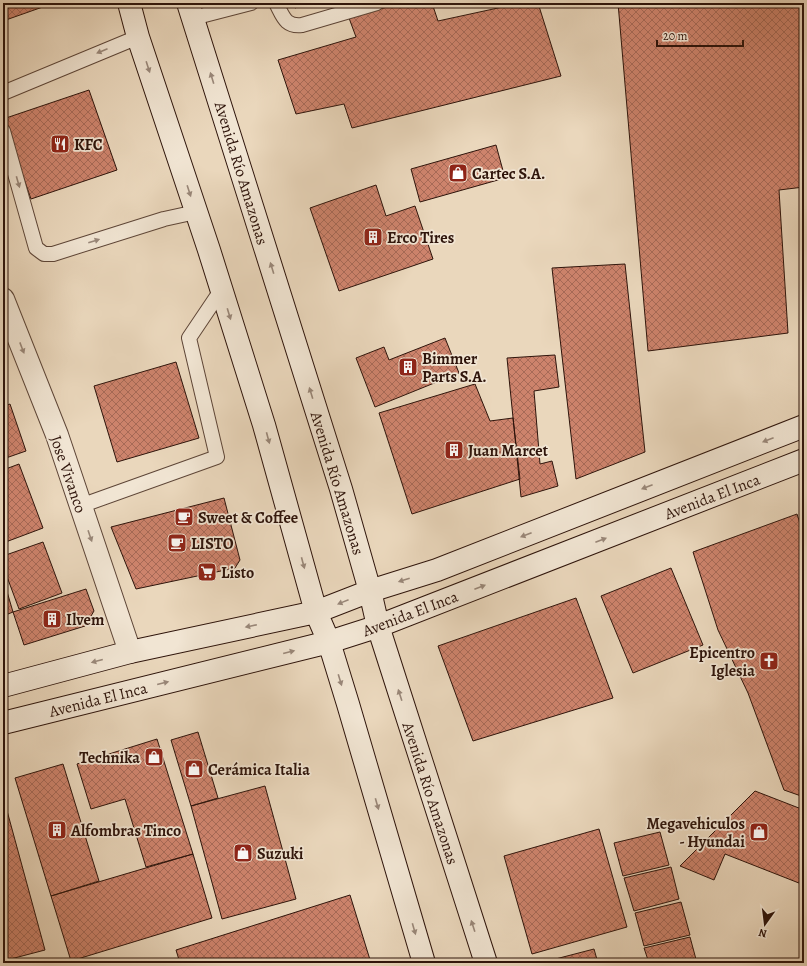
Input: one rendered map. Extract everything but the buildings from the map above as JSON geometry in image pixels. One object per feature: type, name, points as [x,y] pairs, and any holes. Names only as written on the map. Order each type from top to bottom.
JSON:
[{"type":"main road","points":[[129,3],[138,36],[222,289],[264,425],[316,612],[329,642],[424,963]]},
{"type":"main road","name":"Avenida Río Amazonas","points":[[191,11],[341,489],[370,591],[378,626],[486,963]]},
{"type":"main road","name":"Jose Vivanco","points":[[3,298],[56,435],[130,652]]},
{"type":"main road","name":"Avenida El Inca","points":[[3,686],[130,652],[316,612],[370,591],[444,567],[804,426]]},
{"type":"main road","name":"Avenida El Inca","points":[[3,723],[329,642],[378,626],[804,460]]},
{"type":"lane","points":[[191,11],[251,3]]},
{"type":"lane","points":[[276,3],[287,23],[294,26],[302,25],[371,4]]},
{"type":"lane","points":[[3,93],[138,36]]},
{"type":"lane","points":[[3,131],[36,248],[44,254],[53,254],[164,219],[196,212]]},
{"type":"lane","points":[[80,506],[217,457],[190,338],[222,289]]},
{"type":"place","name":"KFC","points":[[60,144]]},
{"type":"place","name":"Cartec S.A.","points":[[458,173]]},
{"type":"place","name":"Erco Tires","points":[[373,237]]},
{"type":"place","name":"Bimmer Parts S.A.","points":[[408,367]]},
{"type":"place","name":"Juan Marcet","points":[[454,450]]},
{"type":"place","name":"Sweet & Coffee","points":[[184,517]]},
{"type":"place","name":"LISTO","points":[[177,543]]},
{"type":"place","name":"Listo","points":[[207,572]]},
{"type":"place","name":"Ilvem","points":[[52,619]]},
{"type":"place","name":"Epicentro Iglesia","points":[[769,661]]},
{"type":"place","name":"Technika","points":[[154,757]]},
{"type":"place","name":"Cerámica Italia","points":[[194,769]]},
{"type":"place","name":"Alfombras Tinco","points":[[57,830]]},
{"type":"place","name":"Megavehiculos - Hyundai","points":[[759,832]]},
{"type":"place","name":"Suzuki","points":[[243,853]]}]
